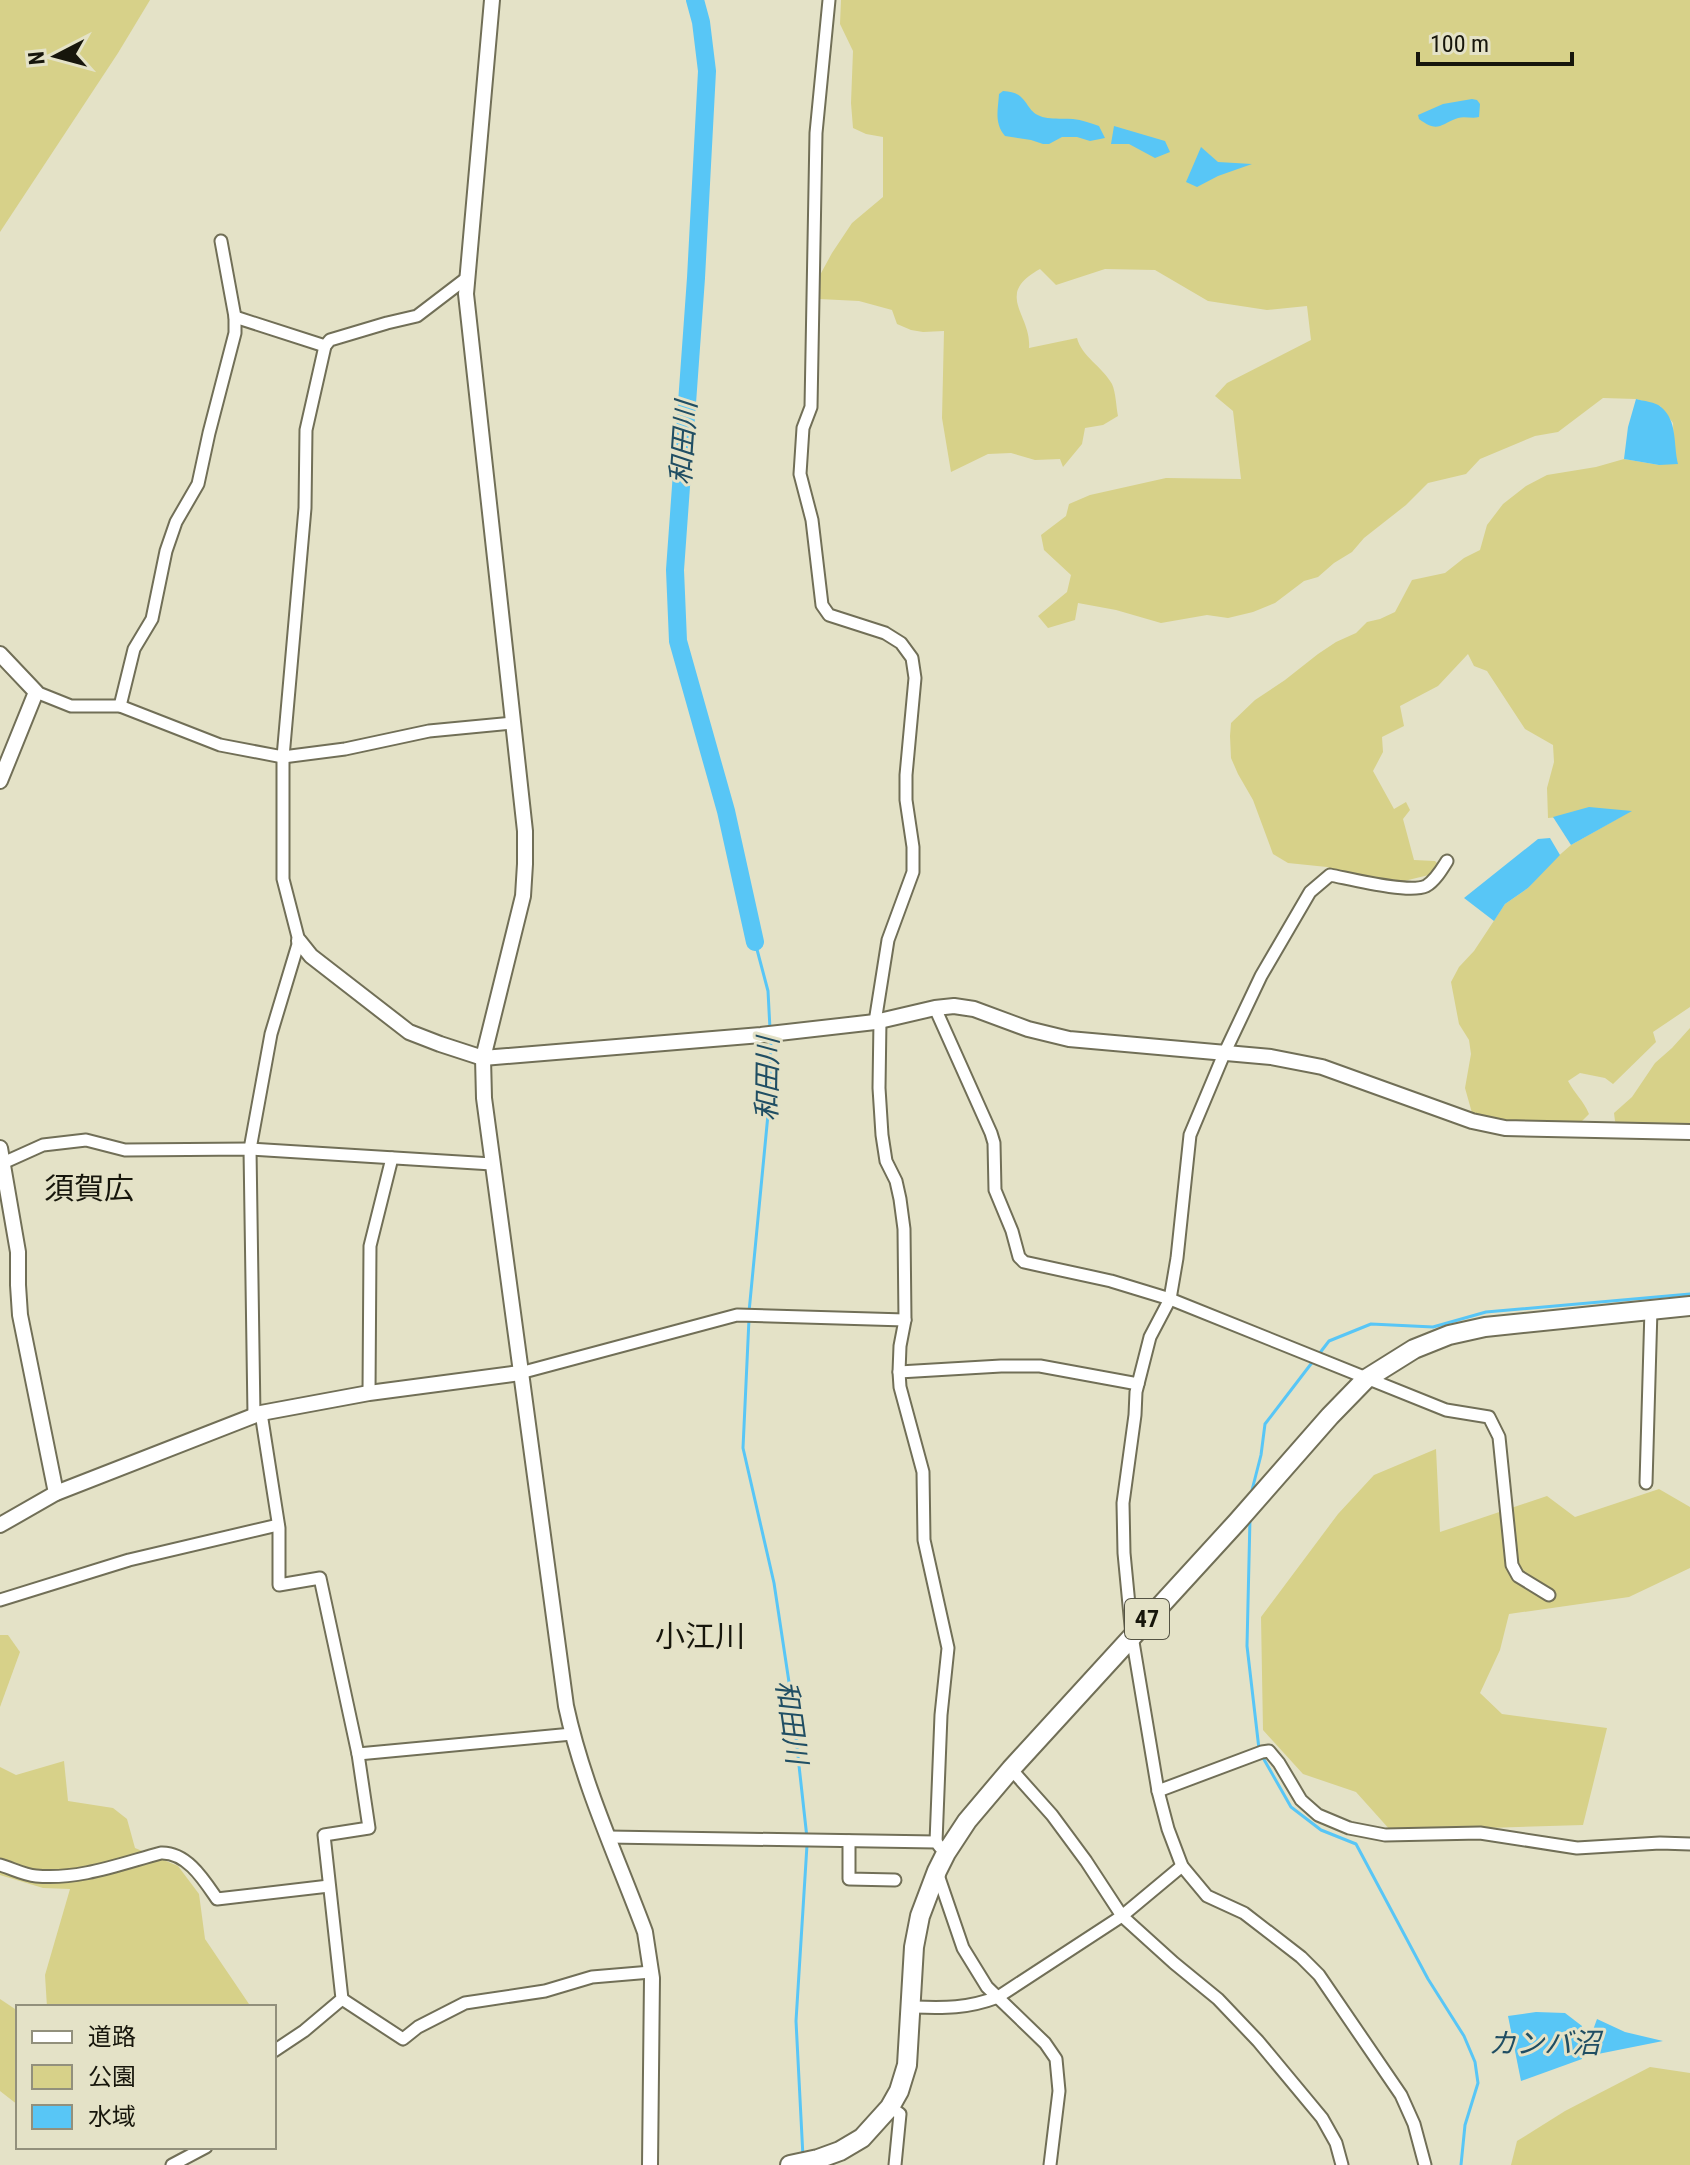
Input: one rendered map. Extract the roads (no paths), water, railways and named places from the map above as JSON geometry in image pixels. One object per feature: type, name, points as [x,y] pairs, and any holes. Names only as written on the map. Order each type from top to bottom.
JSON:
[{"type":"main road","name":"47","points":[[794,2164],[840,2151],[862,2138],[890,2107],[899,2091],[907,2065],[914,1947],[941,1847],[1366,1379],[1414,1349],[1449,1335],[1485,1327],[1690,1306]]},
{"type":"street","points":[[492,0],[466,294],[525,831],[525,875],[516,929],[483,1058],[484,1098],[557,1648],[572,1734],[589,1788],[645,1932],[651,1972],[650,2165]]},
{"type":"street","points":[[608,1837],[849,1841],[941,1847],[941,1715],[948,1648],[924,1540],[923,1472],[900,1387],[900,1346],[905,1320],[905,1255],[900,1199],[896,1181],[886,1161],[879,1088],[878,1021],[888,940],[913,872],[906,775],[915,678],[912,658],[901,643],[885,633],[829,615],[822,605],[812,520],[800,474],[803,428],[811,407],[816,133],[829,0]]},
{"type":"street","points":[[120,706],[134,649],[152,619],[166,551],[176,522],[198,484],[235,333],[235,317],[221,241]]},
{"type":"street","points":[[468,277],[417,316],[330,340],[325,346],[306,430],[305,508],[283,757],[283,879],[299,941],[320,963],[409,1032],[483,1058],[761,1035],[878,1021],[954,1006],[974,1009],[1028,1029],[1069,1039],[1271,1057],[1322,1067],[1424,1106],[1505,1128],[1690,1132]]},
{"type":"street","points":[[235,317],[325,346]]},
{"type":"street","points":[[0,654],[36,692],[71,706],[120,706],[220,745],[283,757],[345,749],[429,731],[513,723]]},
{"type":"street","points":[[0,781],[36,692]]},
{"type":"street","points":[[1425,2165],[1414,2124],[1401,2095],[1319,1975],[1301,1957],[1244,1913],[1207,1896],[1182,1866],[1158,1791],[1132,1636],[1122,1524],[1138,1384],[1150,1337],[1170,1299],[1190,1135],[1261,976],[1310,892],[1330,875],[1404,889],[1426,886],[1447,861]]},
{"type":"street","points":[[299,941],[271,1034],[250,1149],[257,1414],[278,1525],[279,1585],[320,1578],[358,1754],[369,1828],[324,1835],[342,1999]]},
{"type":"street","points":[[935,1008],[991,1133],[995,1190],[1019,1257],[1024,1262],[1111,1281],[1170,1299],[1446,1410],[1489,1417],[1499,1437],[1512,1565],[1518,1576],[1549,1595]]},
{"type":"street","points":[[56,1493],[24,1341],[18,1252],[1,1155],[43,1145],[86,1140],[125,1150],[250,1149],[492,1164]]},
{"type":"street","points":[[369,1393],[370,1246],[392,1158]]},
{"type":"street","points":[[1646,1483],[1651,1309]]},
{"type":"street","points":[[0,1525],[56,1493],[257,1414],[369,1393],[520,1373],[737,1315],[905,1320]]},
{"type":"street","points":[[899,1372],[1040,1366],[1138,1384]]},
{"type":"street","points":[[0,1600],[129,1560],[278,1525]]},
{"type":"street","points":[[358,1754],[572,1734]]},
{"type":"street","points":[[1158,1791],[1269,1751],[1301,1800],[1318,1815],[1349,1828],[1385,1835],[1480,1833],[1577,1848],[1690,1844]]},
{"type":"street","points":[[1011,1769],[1052,1815],[1122,1916],[1218,1999],[1258,2041],[1322,2118],[1336,2143],[1342,2165]]},
{"type":"street","points":[[849,1841],[849,1879],[895,1880]]},
{"type":"street","points":[[0,1865],[34,1876],[68,1875],[92,1873],[169,1853],[199,1873],[217,1899],[329,1886]]},
{"type":"street","points":[[911,2007],[954,2009],[998,1997],[1122,1916],[1182,1866]]},
{"type":"street","points":[[937,1871],[963,1948],[987,1987],[1045,2043],[1056,2059],[1059,2091],[1050,2165]]},
{"type":"street","points":[[342,1999],[403,2039],[418,2027],[465,2003],[545,1991],[592,1977],[651,1972]]},
{"type":"street","points":[[276,2050],[342,1999]]},
{"type":"street","points":[[890,2107],[900,2114],[895,2165]]},
{"type":"street","points":[[172,2165],[202,2149]]},
{"type":"water","points":[[1003,91],[1018,94],[1040,116],[1076,119],[1099,126],[1105,138],[1090,141],[1062,137],[1043,144],[1005,136],[998,116],[999,94]]},
{"type":"water","points":[[1472,99],[1480,104],[1479,117],[1458,118],[1435,127],[1419,119],[1418,115],[1443,104]]},
{"type":"water","points":[[1114,126],[1165,141],[1170,152],[1155,158],[1129,144],[1111,144]]},
{"type":"water","points":[[1201,147],[1218,162],[1252,164],[1197,187],[1186,182]]},
{"type":"water","points":[[1636,399],[1656,404],[1670,419],[1678,464],[1659,465],[1624,459]]},
{"type":"water","points":[[1589,807],[1632,811],[1571,845],[1553,817]]},
{"type":"water","points":[[1550,838],[1560,855],[1528,888],[1505,904],[1494,921],[1464,898],[1538,839]]},
{"type":"water","name":"カンバ沼","points":[[1536,2012],[1565,2013],[1582,2026],[1582,2059],[1521,2081],[1508,2016]]},
{"type":"water","points":[[1597,2019],[1625,2032],[1663,2041],[1598,2054],[1593,2030]]},
{"type":"waterway","name":"和田川","points":[[695,0],[707,71],[675,570],[678,641],[726,811],[755,942]]},
{"type":"waterway","name":"和田川","points":[[755,942],[768,991],[770,1029]]},
{"type":"waterway","name":"和田川","points":[[749,1312],[769,1104],[771,1040]]},
{"type":"waterway","points":[[1319,1354],[1329,1341],[1371,1324],[1433,1327],[1486,1312],[1690,1294]]},
{"type":"waterway","name":"和田川","points":[[749,1319],[743,1448],[774,1583],[792,1702],[807,1838]]},
{"type":"waterway","points":[[1251,1494],[1265,1424],[1314,1360]]},
{"type":"waterway","points":[[1250,1518],[1247,1646],[1259,1749]]},
{"type":"waterway","points":[[1262,1756],[1291,1807],[1321,1830],[1356,1844],[1428,1979],[1464,2036],[1475,2062],[1478,2083],[1465,2125],[1461,2165]]},
{"type":"waterway","name":"和田川","points":[[803,2157],[796,2021],[807,1845]]},
{"type":"district","name":"須賀広","points":[[89,1189]]},
{"type":"district","name":"小江川","points":[[700,1637]]}]
